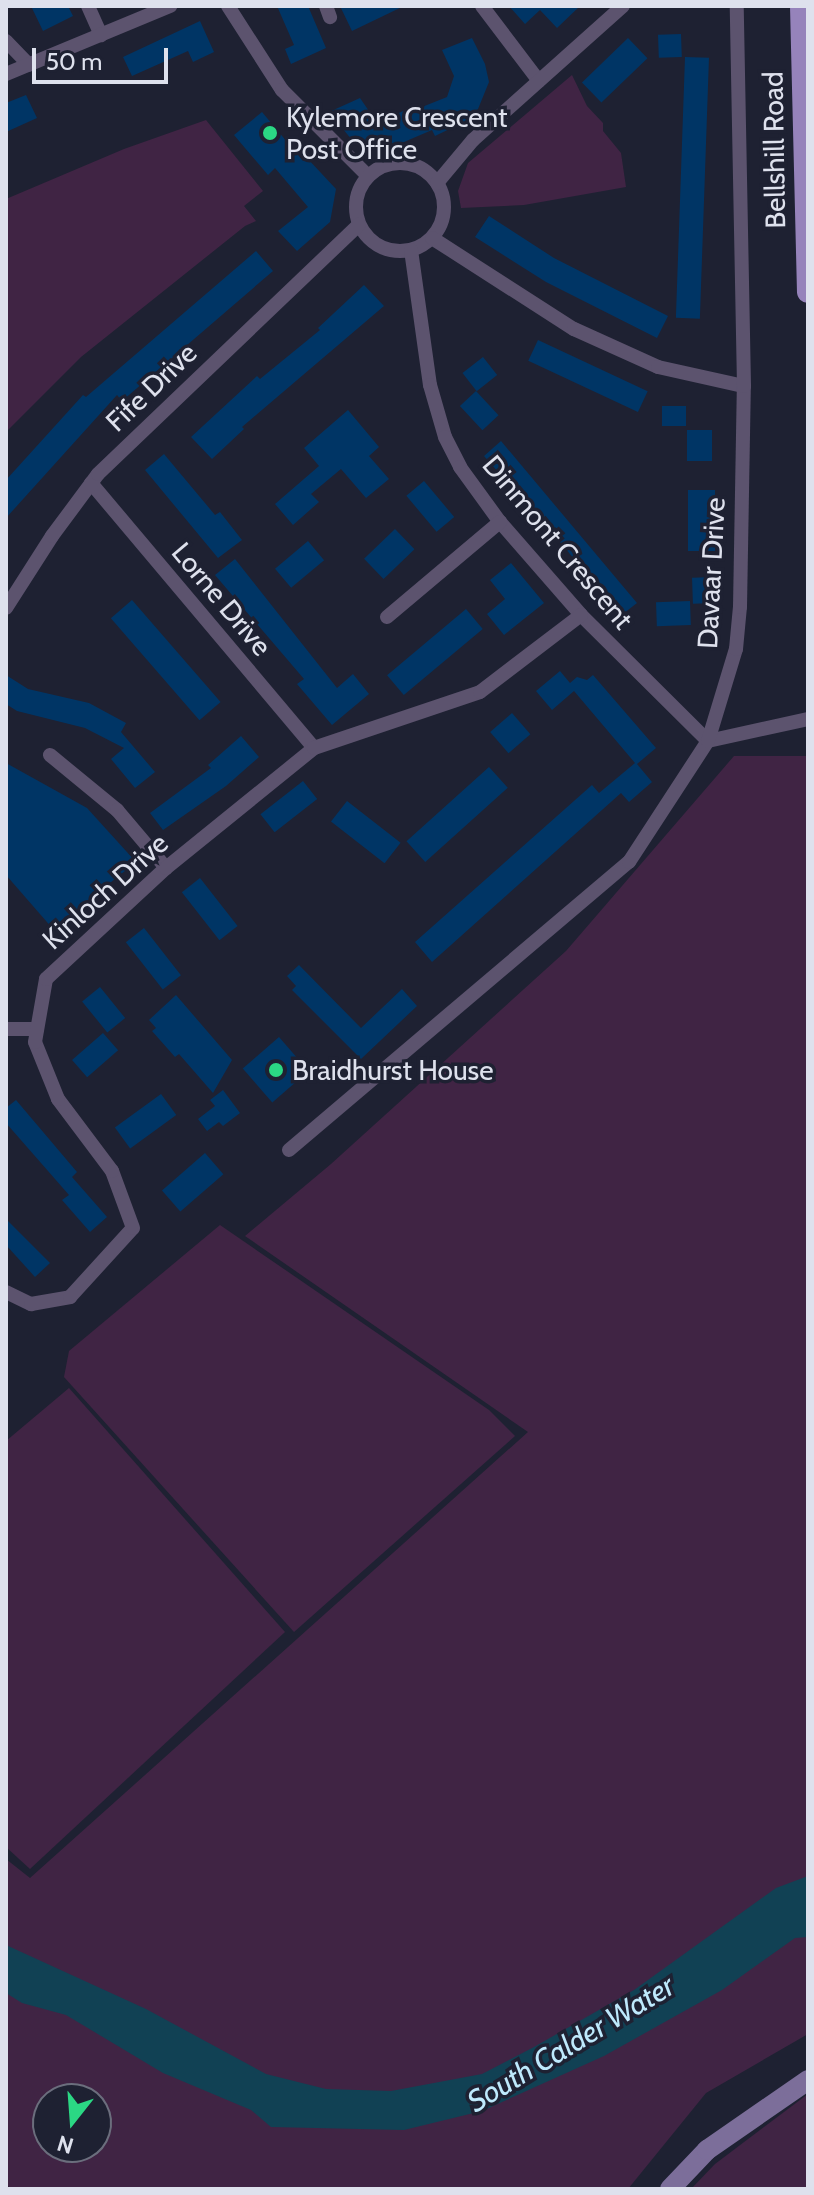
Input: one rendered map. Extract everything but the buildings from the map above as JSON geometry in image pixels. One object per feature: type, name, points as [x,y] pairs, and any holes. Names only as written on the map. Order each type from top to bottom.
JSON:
[{"type":"main road","name":"Bellshill Road","points":[[801,6],[808,292]]},
{"type":"street","points":[[88,6],[101,35]]},
{"type":"street","points":[[6,74],[170,6]]},
{"type":"street","points":[[228,6],[282,90],[368,176]]},
{"type":"street","points":[[482,6],[539,81]]},
{"type":"street","points":[[437,183],[473,140],[623,6]]},
{"type":"street","name":"Davaar Drive","points":[[289,1150],[629,862],[708,741],[738,635],[744,386],[737,6]]},
{"type":"street","points":[[6,41],[29,65]]},
{"type":"street","points":[[405,163],[420,167],[437,183],[444,205],[442,221],[432,238],[411,250],[393,251],[378,246],[359,225],[357,195],[368,176],[381,167],[405,163]]},
{"type":"street","name":"Fife Drive","points":[[6,608],[91,483],[359,225]]},
{"type":"street","points":[[432,238],[574,329],[658,367],[744,386]]},
{"type":"street","name":"Dinmont Crescent","points":[[411,250],[430,385],[445,437],[460,467],[500,522],[581,615],[708,741]]},
{"type":"street","name":"Lorne Drive","points":[[91,483],[314,748]]},
{"type":"street","points":[[387,617],[500,522]]},
{"type":"street","points":[[314,748],[480,692],[581,615]]},
{"type":"street","points":[[708,741],[808,719]]},
{"type":"street","name":"Kinloch Drive","points":[[6,1292],[31,1304],[70,1297],[133,1228],[112,1171],[58,1099],[35,1042],[46,979],[166,868],[314,748]]},
{"type":"street","points":[[50,755],[117,810],[166,868]]},
{"type":"street","points":[[6,1029],[37,1029]]},
{"type":"street","points":[[670,2189],[707,2150],[808,2080]]},
{"type":"shaded area","points":[[572,75],[587,106],[603,123],[603,131],[621,153],[626,187],[524,205],[461,208],[458,191],[468,163]]},
{"type":"shaded area","points":[[206,120],[263,191],[244,206],[256,221],[245,226],[81,357],[6,432],[6,199],[124,149]]},
{"type":"shaded area","points":[[734,756],[808,756],[808,2034],[706,2093],[628,2189],[11,2189],[6,2184],[6,1859],[30,1878],[528,1432],[245,1236],[331,1164],[566,951]]},
{"type":"shaded area","points":[[220,1225],[489,1410],[515,1436],[294,1632],[64,1377],[69,1351]]},
{"type":"shaded area","points":[[69,1388],[285,1632],[30,1869],[6,1847],[6,1441]]},
{"type":"shaded area","points":[[808,2094],[808,2189],[691,2189],[715,2164]]},
{"type":"water","name":"South Calder Water","points":[[808,1876],[808,1937],[795,1938],[722,1990],[604,2056],[482,2111],[404,2130],[271,2127],[251,2110],[163,2073],[66,2015],[22,2003],[6,1993],[6,1945],[146,2009],[266,2074],[326,2089],[391,2091],[482,2074],[634,1990],[776,1888]]},
{"type":"place","name":"Kylemore Crescent Post Office","points":[[270,133]]},
{"type":"place","name":"Braidhurst House","points":[[276,1070]]}]
